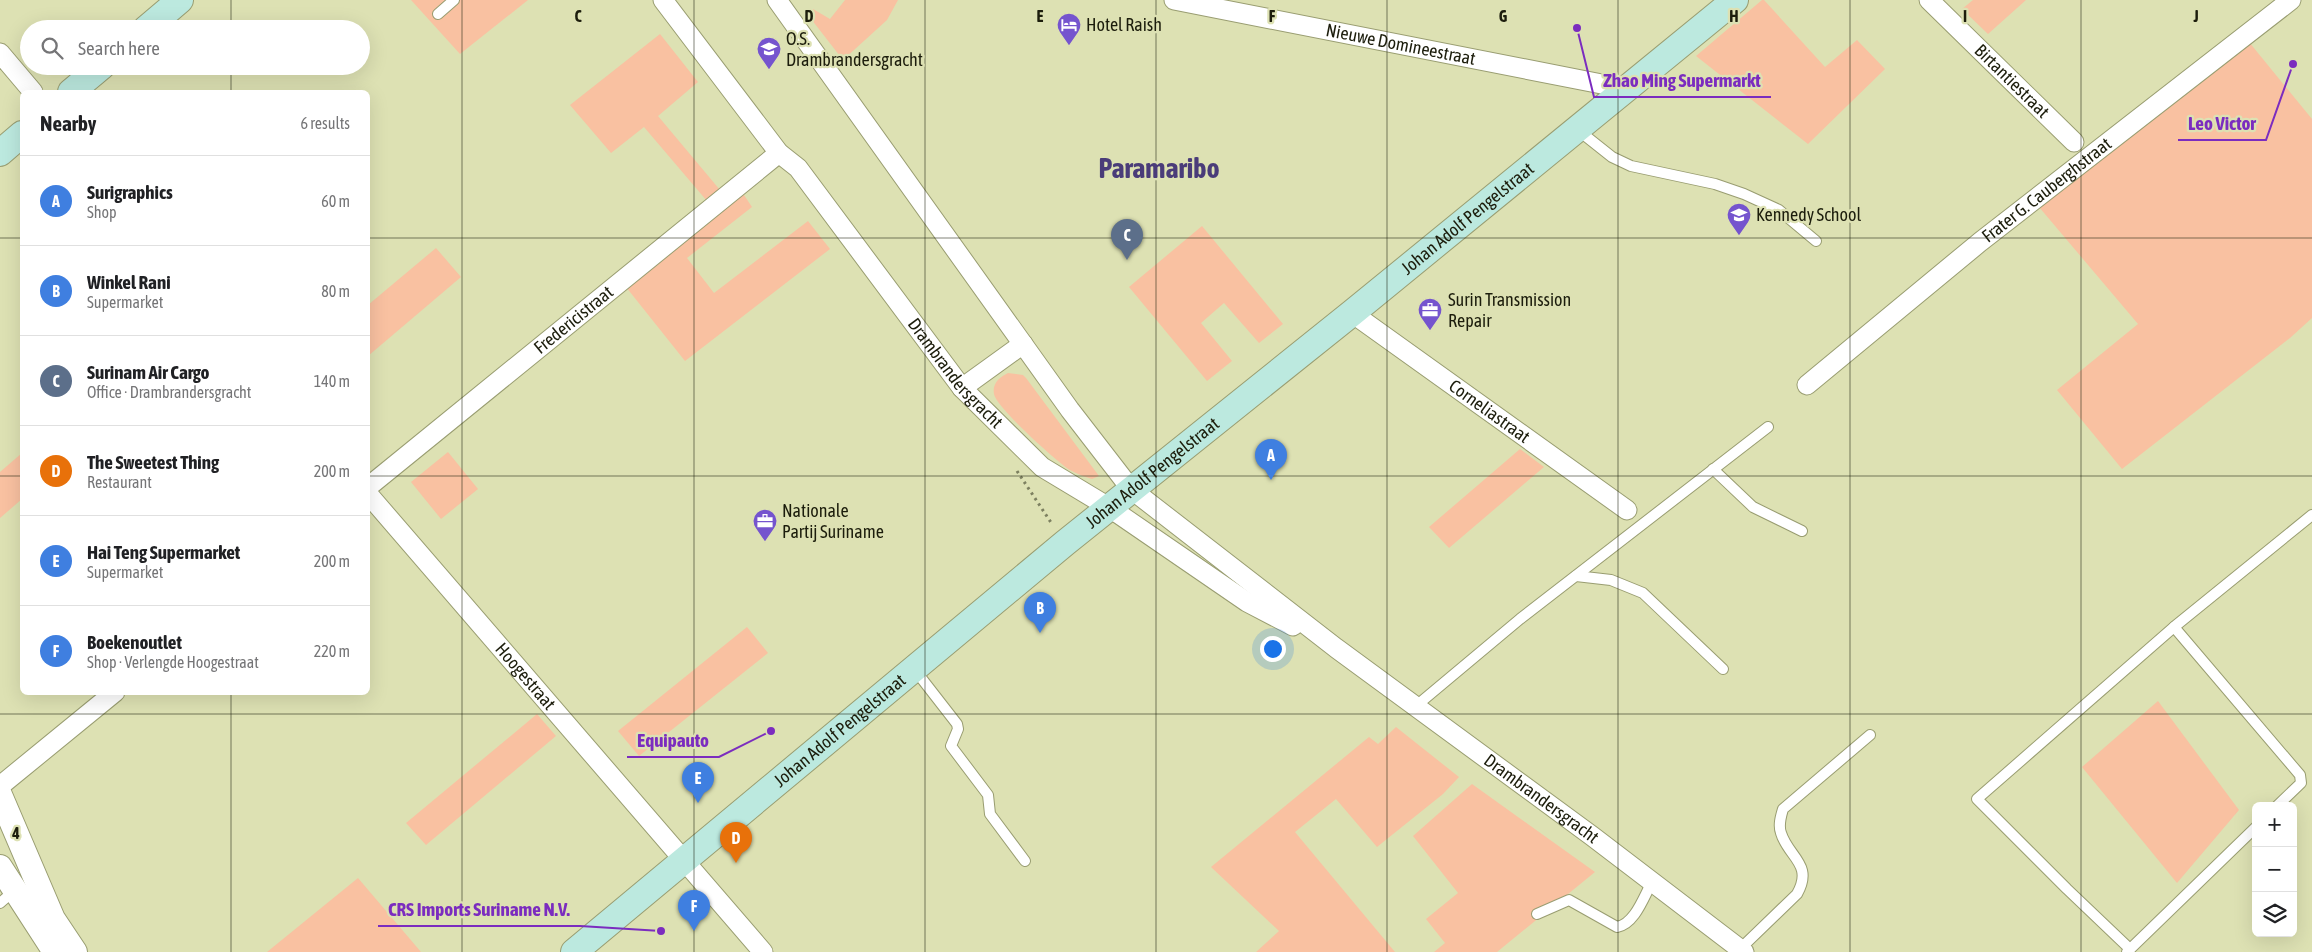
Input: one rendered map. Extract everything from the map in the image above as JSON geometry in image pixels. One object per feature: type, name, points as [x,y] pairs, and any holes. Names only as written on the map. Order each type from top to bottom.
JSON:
[{"type":"main road","points":[[157,20],[180,0]]},
{"type":"main road","name":"Johan Adolf Pengelstraat","points":[[574,952],[1132,489],[1578,130],[1735,0]]},
{"type":"main road","points":[[73,90],[91,75]]},
{"type":"main road","points":[[0,153],[20,136]]},
{"type":"street","name":"Drambrandersgracht","points":[[663,0],[779,153],[798,168],[962,388],[1042,467],[1110,508],[1247,602],[1336,648]]},
{"type":"street","name":"Drambrandersgracht","points":[[777,0],[1022,344],[1132,489],[1336,648],[1742,951]]},
{"type":"street","name":"Nieuwe Domineestraat","points":[[1174,0],[1627,89]]},
{"type":"street","name":"Birtantiestraat","points":[[1929,0],[2074,142]]},
{"type":"street","name":"Frater G. Cauberghstraat","points":[[1807,385],[1980,242],[2291,0]]},
{"type":"street","points":[[0,53],[31,90]]},
{"type":"street","name":"Fredericistraat","points":[[370,485],[779,153]]},
{"type":"street","name":"Corneliastraat","points":[[1352,313],[1627,510]]},
{"type":"street","points":[[962,388],[1022,344]]},
{"type":"street","name":"Hoogestraat","points":[[370,496],[763,952]]},
{"type":"street","points":[[0,786],[111,695]]},
{"type":"street","points":[[0,795],[52,919],[75,952]]},
{"type":"street","points":[[0,867],[7,897],[55,952]]},
{"type":"street","points":[[7,897],[37,881]]},
{"type":"lane","points":[[438,14],[454,0]]},
{"type":"lane","points":[[1578,130],[1612,157],[1631,166],[1715,184],[1744,194],[1778,210],[1816,241]]},
{"type":"lane","points":[[1416,706],[1576,576],[1768,427]]},
{"type":"lane","points":[[1713,469],[1753,507],[1802,530]]},
{"type":"lane","points":[[2252,830],[2129,950],[1977,799],[2174,627],[2312,515]]},
{"type":"lane","points":[[1576,576],[1611,580],[1643,593],[1723,669]]},
{"type":"lane","points":[[2174,627],[2300,775],[2301,783],[2281,802]]},
{"type":"lane","points":[[915,670],[958,727],[951,746],[988,795],[990,814],[1026,861]]},
{"type":"lane","points":[[1742,951],[1797,894],[1803,879],[1801,862],[1781,834],[1780,818],[1783,809],[1870,735]]},
{"type":"lane","points":[[1538,914],[1569,900],[1620,926],[1628,923],[1652,882]]},
{"type":"shaded area","points":[[411,0],[528,0],[460,54]]},
{"type":"shaded area","points":[[845,0],[898,0],[887,20],[843,60],[808,15],[813,9],[830,19]]},
{"type":"shaded area","points":[[1762,0],[1825,67],[1857,40],[1885,69],[1808,144],[1696,56]]},
{"type":"shaded area","points":[[1973,0],[2026,0],[1988,34],[1962,9]]},
{"type":"shaded area","points":[[660,34],[698,82],[658,116],[720,190],[707,201],[644,127],[611,153],[570,105]]},
{"type":"shaded area","points":[[2249,42],[2312,119],[2312,318],[2290,338],[2122,469],[2057,390],[2138,324],[2039,207]]},
{"type":"shaded area","points":[[742,192],[752,207],[687,258],[714,293],[808,221],[830,249],[685,361],[626,287]]},
{"type":"shaded area","points":[[1202,226],[1283,324],[1259,343],[1224,303],[1201,323],[1232,361],[1207,381],[1129,287]]},
{"type":"shaded area","points":[[436,248],[461,277],[370,354],[370,303]]},
{"type":"shaded area","points":[[1008,373],[1023,375],[1026,378],[1099,476],[1092,479],[1070,470],[1015,422],[997,401],[994,394],[994,387],[997,381]]},
{"type":"shaded area","points":[[1520,449],[1544,467],[1449,548],[1429,527]]},
{"type":"shaded area","points":[[448,452],[478,489],[441,519],[411,482]]},
{"type":"shaded area","points":[[20,455],[20,501],[0,518],[0,472]]},
{"type":"shaded area","points":[[747,627],[768,653],[639,756],[618,731]]},
{"type":"shaded area","points":[[2158,701],[2239,810],[2177,883],[2082,767]]},
{"type":"shaded area","points":[[537,714],[556,736],[426,845],[406,823]]},
{"type":"shaded area","points":[[1396,727],[1459,777],[1443,794],[1377,847],[1336,799],[1295,832],[1395,952],[1256,952],[1279,931],[1211,867],[1369,737],[1378,744]]},
{"type":"shaded area","points":[[1472,784],[1595,872],[1497,952],[1434,952],[1445,943],[1426,919],[1458,893],[1413,836]]},
{"type":"shaded area","points":[[358,878],[421,952],[267,952]]},
{"type":"place","name":"Zhao Ming Supermarkt","points":[[1577,28]]},
{"type":"place","name":"Hotel Raish","points":[[1069,46]]},
{"type":"place","name":"Leo Victor","points":[[2293,64]]},
{"type":"place","name":"O.S. Drambrandersgracht","points":[[769,70]]},
{"type":"place","name":"Kennedy School","points":[[1739,236]]},
{"type":"place","name":"Surinam Air Cargo","points":[[1127,260]]},
{"type":"place","name":"Surin Transmission Repair","points":[[1430,331]]},
{"type":"place","name":"Surigraphics","points":[[1271,480]]},
{"type":"place","name":"Nationale Partij Suriname","points":[[765,542]]},
{"type":"place","name":"Winkel Rani","points":[[1040,633]]},
{"type":"place","name":"Equipauto","points":[[771,731]]},
{"type":"place","name":"Hai Teng Supermarket","points":[[698,803]]},
{"type":"place","name":"The Sweetest Thing","points":[[736,863]]},
{"type":"place","name":"CRS Imports Suriname N.V.","points":[[661,931]]},
{"type":"place","name":"Boekenoutlet","points":[[694,931]]},
{"type":"district","name":"Paramaribo","points":[[1159,168]]}]
